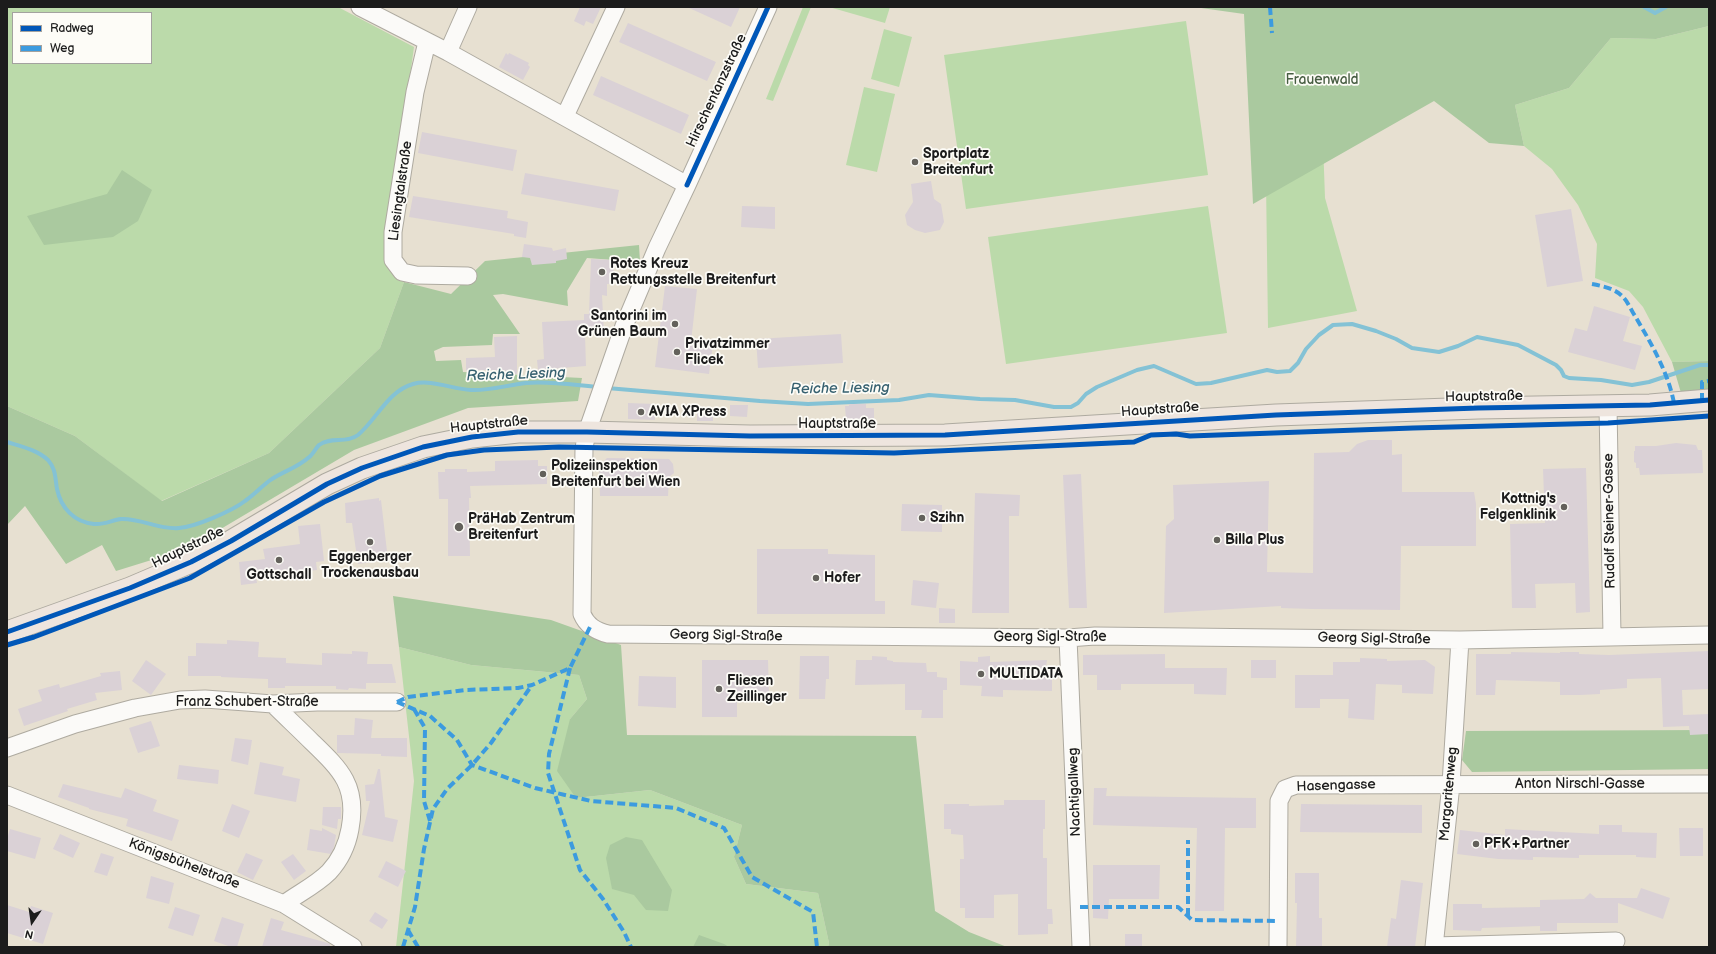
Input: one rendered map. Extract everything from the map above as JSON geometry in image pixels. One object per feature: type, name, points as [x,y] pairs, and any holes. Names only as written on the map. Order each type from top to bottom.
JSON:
[{"type":"main road","name":"Hauptstraße","points":[[7,632],[130,588],[191,562],[232,541],[327,484],[397,455],[424,447],[472,437],[518,432],[750,436],[945,436],[1276,415],[1650,405],[1709,400]]},
{"type":"street","points":[[360,7],[448,52],[687,185]]},
{"type":"street","points":[[448,52],[468,7]]},
{"type":"street","points":[[565,116],[616,7]]},
{"type":"street","name":"Hirschentanzstraße","points":[[587,432],[624,326],[657,248],[768,7]]},
{"type":"street","name":"Liesingtalstraße","points":[[427,42],[415,92],[393,232],[394,260],[402,272],[416,275],[468,276]]},
{"type":"street","name":"Rudolf Steiner-Gasse","points":[[1608,406],[1612,636]]},
{"type":"street","name":"Georg Sigl-Straße","points":[[587,432],[584,448],[582,614],[590,627],[598,632],[616,634],[1068,638],[1095,636],[1460,640],[1709,635]]},
{"type":"street","name":"Nachtigallweg","points":[[1068,638],[1081,947]]},
{"type":"street","name":"Margaritenweg","points":[[1434,947],[1451,784],[1460,640]]},
{"type":"street","name":"Franz Schubert-Straße","points":[[7,748],[75,724],[135,708],[180,700],[205,699],[273,704],[317,702],[397,702]]},
{"type":"street","points":[[273,704],[336,766],[347,783],[352,800],[352,818],[349,837],[342,856],[329,872],[284,904]]},
{"type":"street","name":"Anton Nirschl-Gasse","points":[[1451,784],[1709,784]]},
{"type":"street","name":"Hasengasse","points":[[1278,947],[1279,801],[1284,789],[1296,785],[1451,784]]},
{"type":"street","name":"Königsbühelstraße","points":[[7,795],[284,904],[353,947]]},
{"type":"street","points":[[1434,947],[1616,941]]},
{"type":"green space","points":[[7,7],[338,7],[414,47],[385,256],[404,282],[380,348],[269,453],[161,501],[75,436],[7,406]]},
{"type":"green space","points":[[803,7],[811,7],[773,101],[766,99]]},
{"type":"green space","points":[[829,7],[890,7],[885,23]]},
{"type":"green space","name":"Frauenwald","points":[[1194,7],[1709,7],[1709,26],[1656,39],[1611,38],[1569,88],[1515,105],[1524,146],[1489,143],[1434,101],[1253,204],[1244,14]]},
{"type":"green space","points":[[1186,21],[1208,175],[966,209],[944,55]]},
{"type":"green space","points":[[1709,26],[1709,361],[1672,362],[1643,307],[1629,291],[1595,278],[1597,244],[1578,205],[1552,169],[1524,146],[1515,105],[1569,88],[1611,38],[1656,39]]},
{"type":"green space","points":[[884,29],[912,37],[899,87],[871,79]]},
{"type":"green space","points":[[1264,34],[1322,114],[1325,198],[1357,311],[1268,328]]},
{"type":"green space","points":[[864,87],[895,94],[877,172],[846,165]]},
{"type":"green space","points":[[122,170],[152,190],[138,221],[113,237],[44,245],[27,216],[107,194]]},
{"type":"green space","points":[[1208,206],[1227,333],[1006,364],[988,237]]},
{"type":"green space","points":[[639,245],[640,262],[587,258],[567,291],[568,306],[503,294],[493,295],[520,334],[493,334],[492,345],[443,347],[434,351],[436,361],[461,360],[463,372],[582,378],[578,401],[468,408],[354,450],[187,549],[116,571],[102,545],[66,564],[25,506],[7,525],[7,406],[75,436],[162,501],[269,453],[380,348],[404,282],[451,294],[485,261]]},
{"type":"green space","points":[[1709,361],[1709,390],[1681,393],[1672,362]]},
{"type":"green space","points":[[393,596],[551,620],[621,645],[627,735],[916,736],[935,911],[969,932],[1007,947],[828,947],[829,943],[818,893],[746,884],[734,857],[742,825],[650,790],[576,798],[557,771],[570,719],[587,699],[579,675],[471,665],[399,647]]},
{"type":"green space","points":[[399,647],[471,665],[579,675],[587,699],[570,719],[576,798],[650,790],[742,825],[734,857],[746,884],[818,893],[829,943],[828,947],[396,947],[414,781]]},
{"type":"green space","points":[[1709,730],[1709,769],[1472,772],[1462,760],[1466,731]]},
{"type":"green space","points":[[626,837],[642,840],[672,890],[668,911],[646,910],[634,895],[612,889],[606,858],[610,845]]},
{"type":"green space","points":[[699,935],[724,944],[729,947],[693,947]]},
{"type":"building","points":[[580,7],[601,7],[593,24],[586,21],[584,26],[574,21]]},
{"type":"building","points":[[687,7],[740,7],[731,27]]},
{"type":"building","points":[[628,23],[716,62],[707,81],[619,42]]},
{"type":"building","points":[[506,53],[529,63],[528,65],[530,67],[523,80],[499,67]]},
{"type":"building","points":[[601,76],[689,115],[681,134],[593,95]]},
{"type":"building","points":[[422,132],[517,150],[513,171],[418,153]]},
{"type":"building","points":[[525,173],[619,190],[615,211],[521,194]]},
{"type":"building","points":[[931,181],[934,199],[941,204],[944,222],[940,230],[925,233],[915,230],[907,225],[905,215],[913,202],[911,184]]},
{"type":"building","points":[[413,196],[508,211],[507,218],[528,222],[526,238],[514,236],[514,234],[409,217]]},
{"type":"building","points":[[742,206],[775,207],[775,229],[741,227]]},
{"type":"building","points":[[1571,209],[1583,281],[1547,287],[1535,215]]},
{"type":"building","points":[[524,244],[552,248],[553,251],[566,248],[567,259],[556,261],[556,263],[532,265],[530,258],[522,257]]},
{"type":"building","points":[[591,259],[614,260],[613,284],[607,284],[607,296],[602,295],[604,334],[585,335],[586,366],[538,370],[537,360],[544,359],[542,322],[584,320],[584,314],[589,314]]},
{"type":"building","points":[[665,286],[697,289],[691,342],[713,344],[709,374],[655,367]]},
{"type":"building","points":[[1594,306],[1630,317],[1623,341],[1642,346],[1635,370],[1568,352],[1575,328],[1587,331]]},
{"type":"building","points":[[841,334],[843,363],[758,368],[756,339]]},
{"type":"building","points":[[517,336],[517,374],[505,374],[505,370],[466,370],[466,358],[495,357],[494,337]]},
{"type":"building","name":"AVIA XPress","points":[[628,403],[655,404],[655,420],[628,419]]},
{"type":"building","points":[[849,404],[866,404],[866,408],[874,408],[874,421],[846,420],[845,406],[849,406]]},
{"type":"building","points":[[730,405],[748,405],[747,417],[730,416]]},
{"type":"building","points":[[697,407],[713,408],[713,421],[697,421]]},
{"type":"building","points":[[1368,440],[1392,440],[1392,455],[1402,454],[1402,492],[1474,492],[1476,504],[1476,546],[1401,546],[1400,610],[1281,608],[1281,606],[1164,613],[1166,526],[1174,519],[1173,485],[1269,481],[1267,572],[1313,573],[1314,453],[1349,452],[1357,444]]},
{"type":"building","points":[[1676,443],[1696,445],[1698,450],[1702,450],[1703,473],[1640,475],[1639,468],[1636,468],[1636,463],[1634,462],[1635,446],[1656,446]]},
{"type":"building","points":[[607,458],[669,459],[673,464],[674,473],[669,477],[668,496],[600,496],[599,466]]},
{"type":"building","points":[[538,460],[538,466],[547,466],[547,484],[470,486],[470,556],[448,556],[448,499],[439,499],[438,472],[445,472],[445,469],[467,469],[467,472],[495,471],[495,461]]},
{"type":"building","points":[[1586,468],[1590,612],[1576,613],[1575,583],[1535,584],[1536,608],[1512,608],[1510,524],[1545,523],[1543,469]]},
{"type":"building","points":[[1081,474],[1087,608],[1069,608],[1063,475]]},
{"type":"building","points":[[975,493],[1020,495],[1019,516],[1009,516],[1009,613],[972,613]]},
{"type":"building","name":"Eggenberger Trockenausbau","points":[[379,498],[379,501],[381,500],[388,560],[358,564],[352,523],[346,523],[345,503]]},
{"type":"building","name":"Szihn","points":[[902,504],[942,505],[942,532],[901,531]]},
{"type":"building","points":[[320,524],[324,561],[316,562],[317,570],[256,577],[257,583],[241,585],[239,562],[265,559],[263,549],[300,544],[298,526]]},
{"type":"building","name":"Hofer","points":[[757,549],[828,549],[828,554],[875,555],[875,601],[885,601],[885,614],[757,614]]},
{"type":"building","points":[[913,580],[939,583],[936,608],[911,605]]},
{"type":"building","points":[[939,608],[955,609],[955,623],[939,623]]},
{"type":"building","points":[[227,640],[259,642],[258,657],[286,658],[286,663],[322,665],[322,653],[352,654],[352,651],[368,652],[367,664],[392,664],[396,683],[366,683],[366,689],[349,688],[348,690],[336,689],[336,686],[285,686],[285,688],[268,688],[268,679],[221,676],[188,676],[188,656],[196,656],[196,643],[227,644]]},
{"type":"building","points":[[1709,651],[1709,689],[1682,690],[1683,715],[1709,714],[1709,734],[1690,735],[1689,726],[1663,727],[1661,678],[1627,679],[1627,688],[1600,690],[1600,694],[1580,695],[1560,695],[1560,682],[1496,680],[1495,695],[1476,695],[1476,654],[1511,654],[1511,652],[1579,652],[1579,654],[1609,655]]},
{"type":"building","points":[[1165,654],[1165,668],[1227,668],[1226,695],[1194,694],[1194,684],[1121,684],[1121,690],[1097,690],[1097,675],[1083,675],[1083,655]]},
{"type":"building","points":[[800,656],[829,656],[829,679],[826,679],[825,699],[799,699]]},
{"type":"building","points":[[872,656],[887,657],[887,660],[893,662],[926,663],[927,672],[937,672],[937,677],[947,678],[947,690],[943,690],[943,718],[921,718],[922,710],[905,710],[905,684],[855,685],[856,660],[872,660]]},
{"type":"building","points":[[990,656],[990,662],[1047,660],[1046,667],[1052,667],[1052,691],[1003,690],[1003,697],[981,696],[982,686],[960,685],[960,661],[978,662],[978,657]]},
{"type":"building","points":[[1360,658],[1387,659],[1387,661],[1425,660],[1435,667],[1433,694],[1402,693],[1402,685],[1376,684],[1374,720],[1348,718],[1349,699],[1320,699],[1320,708],[1295,708],[1295,675],[1333,675],[1333,662],[1360,662]]},
{"type":"building","points":[[146,660],[166,674],[151,695],[132,681]]},
{"type":"building","name":"Fliesen Zeillinger","points":[[702,660],[768,660],[769,693],[737,694],[737,717],[702,717]]},
{"type":"building","points":[[1251,660],[1276,660],[1276,678],[1251,678]]},
{"type":"building","points":[[120,671],[122,690],[95,693],[97,700],[67,709],[68,711],[24,726],[18,709],[42,701],[38,690],[59,684],[60,688],[101,676],[100,673]]},
{"type":"building","points":[[639,676],[676,677],[676,708],[638,706]]},
{"type":"building","points":[[355,718],[373,720],[371,738],[407,738],[407,757],[381,756],[381,754],[337,753],[337,735],[354,735]]},
{"type":"building","points":[[151,721],[160,746],[138,753],[129,728]]},
{"type":"building","points":[[235,738],[252,740],[248,765],[231,761]]},
{"type":"building","points":[[260,762],[284,767],[282,775],[300,779],[296,802],[254,794]]},
{"type":"building","points":[[179,765],[219,770],[218,784],[177,779]]},
{"type":"building","points":[[378,769],[380,769],[385,817],[398,820],[393,842],[362,835],[370,801],[366,801],[365,785],[374,784]]},
{"type":"building","points":[[63,784],[121,798],[125,788],[157,800],[153,811],[179,820],[172,841],[126,826],[128,819],[89,809],[58,797]]},
{"type":"building","points":[[1094,788],[1107,788],[1106,796],[1256,798],[1256,828],[1225,828],[1224,911],[1195,911],[1197,828],[1093,825]]},
{"type":"building","points":[[1004,800],[1045,800],[1043,858],[1047,858],[1047,909],[1052,909],[1053,924],[1048,924],[1048,934],[1018,935],[1018,894],[994,895],[994,918],[965,918],[965,908],[960,908],[960,859],[964,859],[963,835],[951,834],[951,829],[944,829],[944,804],[969,804],[969,806],[1004,805]]},
{"type":"building","points":[[232,804],[250,811],[239,838],[222,831]]},
{"type":"building","points":[[1301,804],[1422,805],[1422,833],[1300,832]]},
{"type":"building","points":[[323,807],[341,807],[341,819],[338,819],[337,829],[322,825]]},
{"type":"building","points":[[1599,825],[1622,825],[1622,832],[1657,833],[1656,858],[1636,857],[1636,855],[1579,855],[1579,858],[1533,857],[1533,860],[1498,859],[1457,854],[1460,830],[1505,835],[1505,829],[1599,834]]},
{"type":"building","points":[[322,828],[336,835],[331,854],[307,850],[310,829],[322,831]]},
{"type":"building","points":[[1679,828],[1703,828],[1703,856],[1680,856]]},
{"type":"building","points":[[10,829],[41,838],[35,859],[7,851],[7,839]]},
{"type":"building","points":[[60,834],[80,843],[73,858],[53,849]]},
{"type":"building","points":[[101,853],[114,857],[107,876],[94,872]]},
{"type":"building","points":[[246,853],[263,860],[253,880],[237,872]]},
{"type":"building","points":[[293,854],[306,871],[294,880],[281,862]]},
{"type":"building","points":[[386,861],[406,871],[398,887],[378,877]]},
{"type":"building","points":[[1093,865],[1160,865],[1159,899],[1109,899],[1108,919],[1093,918]]},
{"type":"building","points":[[1295,873],[1319,873],[1319,918],[1322,918],[1322,947],[1296,947],[1297,903],[1295,903]]},
{"type":"building","points":[[151,876],[174,883],[169,904],[146,898]]},
{"type":"building","points":[[1401,880],[1423,883],[1415,947],[1387,947],[1391,918],[1396,919]]},
{"type":"building","points":[[1641,888],[1670,898],[1663,919],[1618,903],[1618,923],[1557,923],[1557,931],[1540,931],[1540,926],[1482,928],[1481,931],[1453,930],[1453,904],[1482,904],[1482,908],[1540,907],[1540,900],[1584,899],[1590,893],[1596,898],[1637,898]]},
{"type":"building","points":[[7,905],[29,912],[31,906],[53,913],[43,944],[7,933]]},
{"type":"building","points":[[175,907],[200,915],[193,936],[168,928]]},
{"type":"building","points":[[375,912],[388,920],[382,929],[369,921]]},
{"type":"building","points":[[222,917],[244,924],[237,947],[231,947],[214,941]]},
{"type":"building","points":[[271,918],[284,922],[281,930],[328,943],[330,944],[330,947],[262,947]]},
{"type":"building","points":[[1125,934],[1142,934],[1142,947],[1125,947]]},
{"type":"waterway","points":[[1644,7],[1655,13],[1666,7]]},
{"type":"waterway","name":"Reiche Liesing","points":[[607,388],[808,404],[899,400],[929,395],[1015,400],[1054,407],[1071,407],[1097,387],[1137,370],[1154,366],[1196,384],[1211,383],[1267,370],[1277,372],[1290,371],[1298,363],[1306,349],[1319,335],[1333,325],[1352,324],[1376,331],[1396,339],[1412,348],[1439,352],[1458,346],[1477,337],[1518,345],[1556,365],[1564,376],[1569,378],[1601,380],[1632,385],[1649,382],[1700,365],[1709,365]]},
{"type":"waterway","name":"Reiche Liesing","points":[[7,442],[34,451],[51,463],[54,470],[59,496],[65,508],[80,520],[87,523],[98,524],[128,519],[164,527],[179,528],[203,522],[223,514],[239,505],[266,483],[304,461],[319,445],[324,442],[349,439],[358,435],[365,429],[390,399],[404,388],[413,384],[434,383],[471,390],[485,390],[519,384],[535,383],[598,387]]},
{"type":"marked path","points":[[1270,7],[1272,33]]},
{"type":"marked path","points":[[1592,284],[1613,290],[1620,294],[1626,301],[1658,358],[1668,380],[1674,403]]},
{"type":"marked path","points":[[1702,401],[1702,382],[1709,381]]},
{"type":"marked path","points":[[397,702],[408,697],[465,690],[518,688],[532,685],[570,668],[590,627]]},
{"type":"marked path","points":[[570,668],[549,754],[548,773],[580,870],[603,899],[624,932],[631,947]]},
{"type":"marked path","points":[[403,947],[415,907],[424,849],[433,809],[447,789],[472,765],[491,743],[532,685]]},
{"type":"marked path","points":[[397,702],[430,716],[457,740],[472,765],[535,788],[591,801],[676,808],[724,828],[752,877],[813,912],[817,947]]},
{"type":"marked path","points":[[414,709],[425,728],[424,801],[430,821]]},
{"type":"marked path","points":[[1188,840],[1188,916]]},
{"type":"marked path","points":[[1080,907],[1178,907],[1192,920],[1278,921]]},
{"type":"marked path","points":[[408,930],[418,947]]},
{"type":"cycle path","points":[[687,185],[768,7]]},
{"type":"cycle path","points":[[7,632],[130,588],[191,562],[231,541],[327,484],[362,468],[423,447],[472,437],[518,432],[750,436],[945,435],[1276,415],[1478,408],[1650,405],[1709,400]]},
{"type":"cycle path","points":[[7,645],[34,637],[190,578],[324,502],[380,476],[447,455],[484,450],[559,447],[894,453],[1134,442],[1151,435],[1176,434],[1190,436],[1608,423],[1709,416]]},
{"type":"place","name":"Sportplatz Breitenfurt","points":[[915,162]]},
{"type":"place","name":"Rotes Kreuz Rettungsstelle Breitenfurt","points":[[602,272]]},
{"type":"place","name":"Santorini im Grünen Baum","points":[[675,324]]},
{"type":"place","name":"Privatzimmer Flicek","points":[[677,352]]},
{"type":"place","name":"AVIA XPress","points":[[641,412]]},
{"type":"place","name":"Polizeiinspektion Breitenfurt bei Wien","points":[[543,474]]},
{"type":"place","name":"Kottnig's Felgenklinik","points":[[1564,507]]},
{"type":"place","name":"Szihn","points":[[922,518]]},
{"type":"place","name":"PräHab Zentrum Breitenfurt","points":[[459,527]]},
{"type":"place","name":"Billa Plus","points":[[1217,540]]},
{"type":"place","name":"Eggenberger Trockenausbau","points":[[370,542]]},
{"type":"place","name":"Gottschall","points":[[279,560]]},
{"type":"place","name":"Hofer","points":[[816,578]]},
{"type":"place","name":"MULTIDATA","points":[[981,674]]},
{"type":"place","name":"Fliesen Zeillinger","points":[[719,689]]},
{"type":"place","name":"PFK+Partner","points":[[1476,844]]}]
